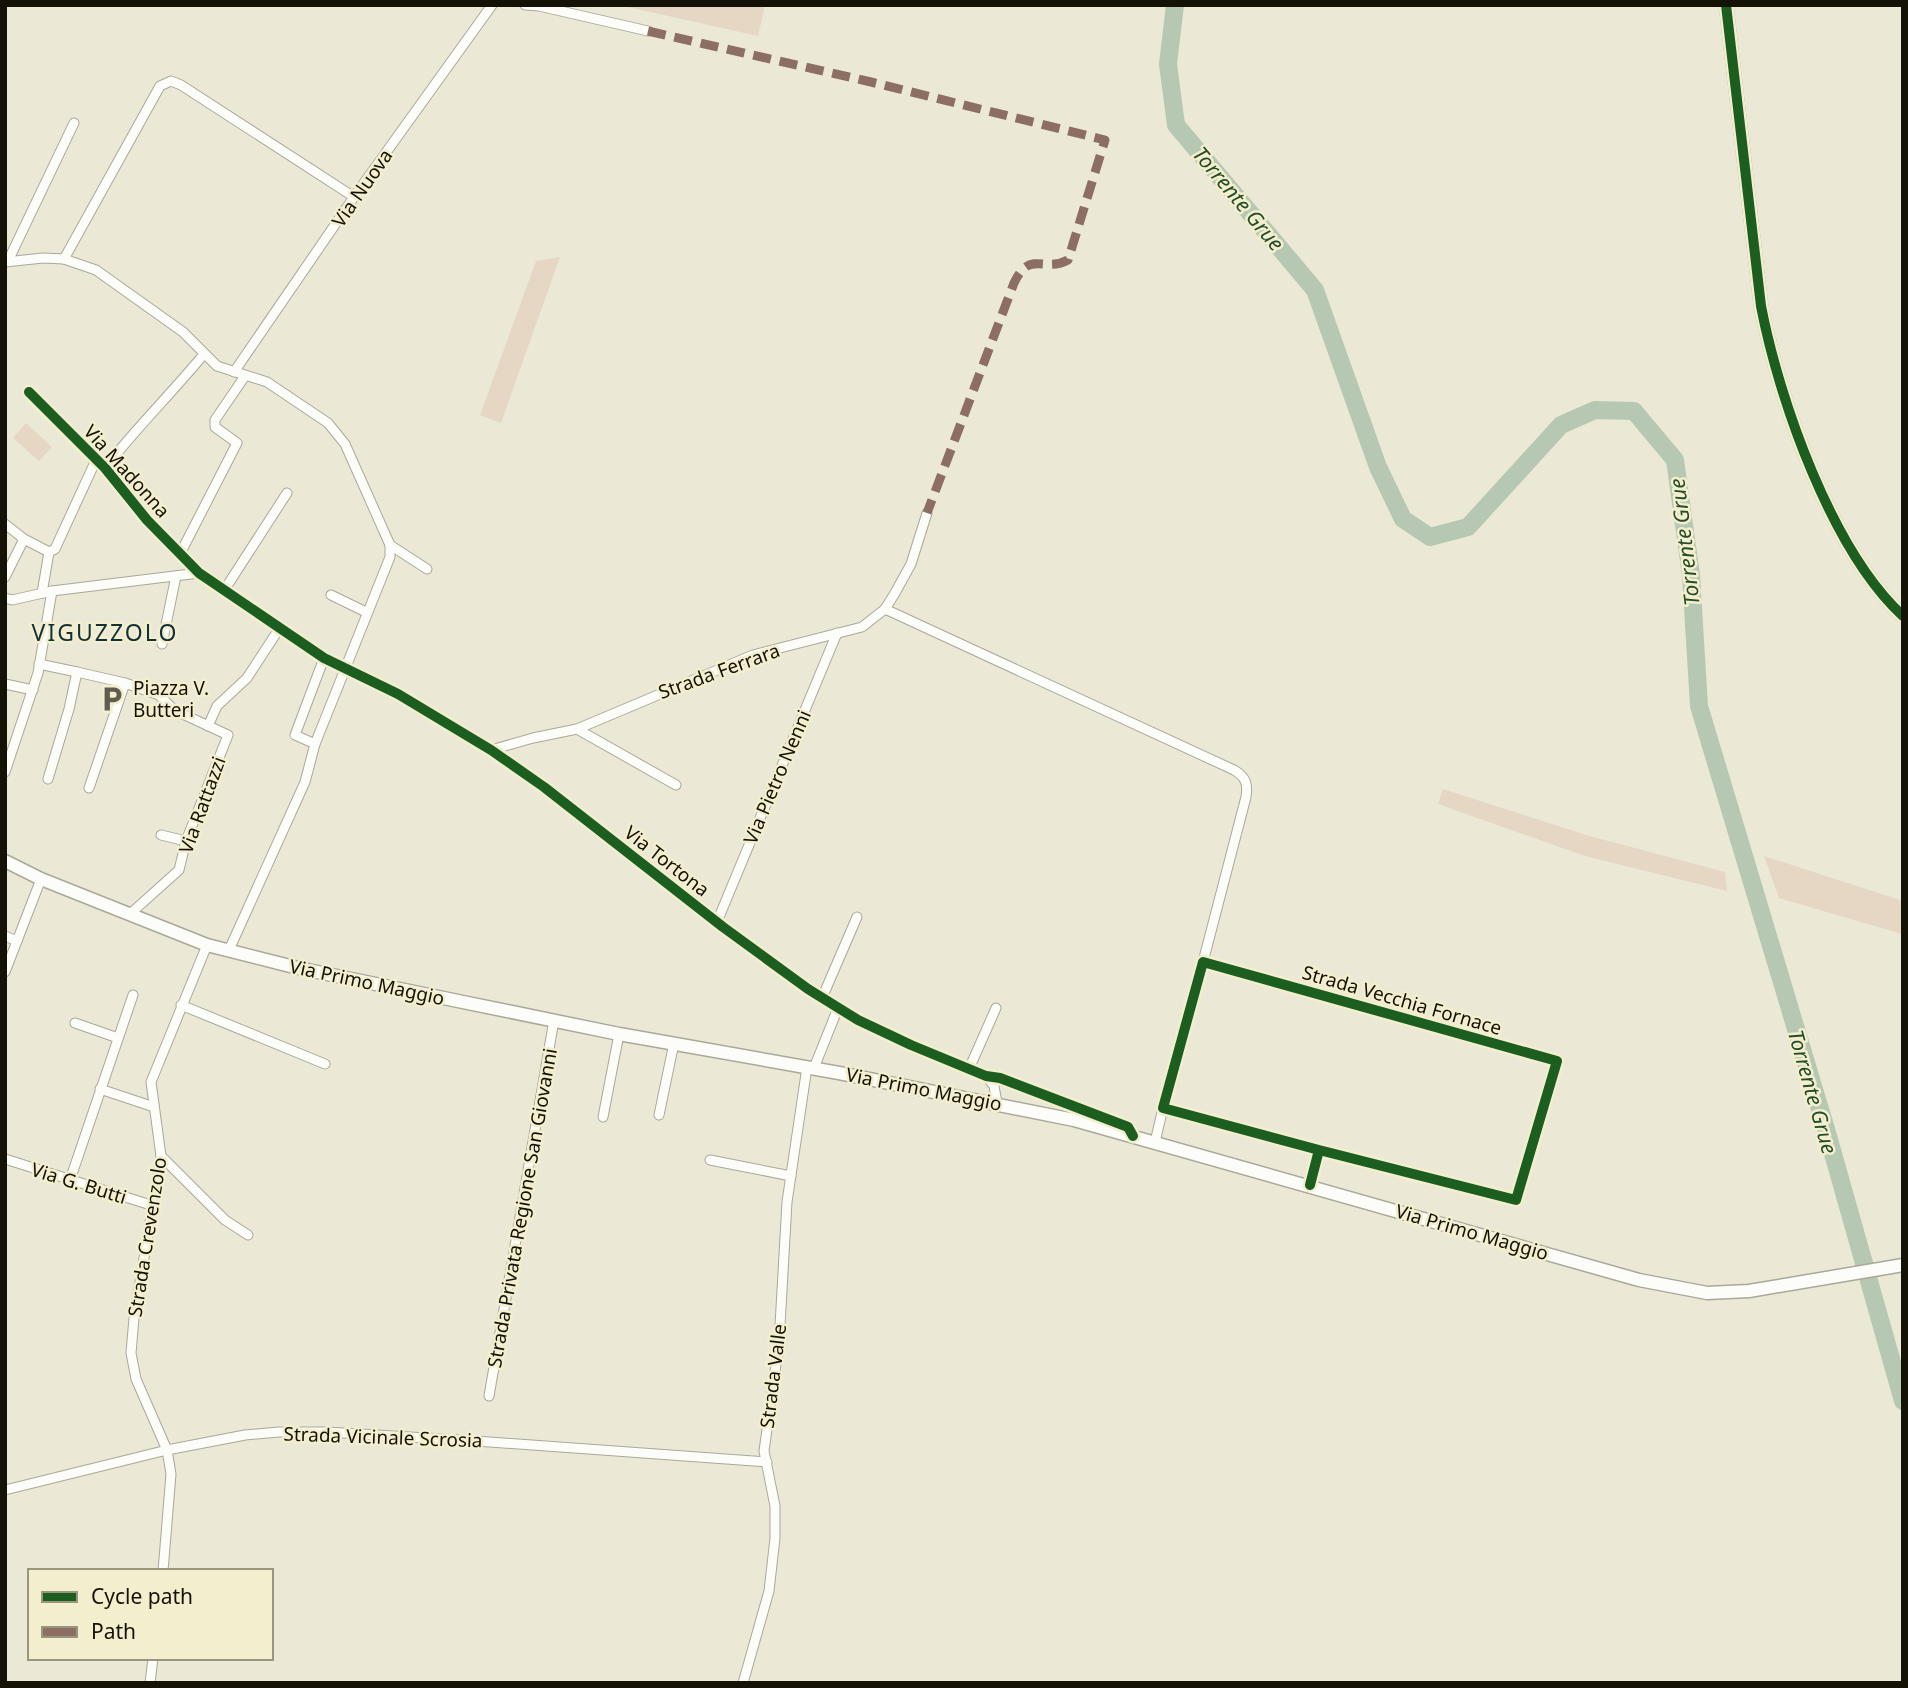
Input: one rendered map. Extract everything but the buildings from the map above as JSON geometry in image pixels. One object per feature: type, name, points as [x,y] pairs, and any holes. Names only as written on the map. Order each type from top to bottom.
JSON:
[{"type":"main road","points":[[1726,5],[1761,306],[1783,393],[1825,499],[1847,541],[1884,599],[1903,617]]},
{"type":"main road","name":"Via Primo Maggio","points":[[5,861],[41,879],[207,945],[298,968],[620,1034],[997,1103],[1155,1142],[1639,1280],[1706,1293],[1749,1291],[1903,1265]]},
{"type":"street","name":"Via Nuova","points":[[234,372],[354,197],[492,5]]},
{"type":"street","points":[[525,5],[648,31]]},
{"type":"street","points":[[64,259],[160,86],[171,81],[354,197]]},
{"type":"street","points":[[6,261],[74,123]]},
{"type":"street","points":[[6,261],[64,259],[96,270],[183,332],[217,366],[267,382],[328,423],[345,444],[390,545],[390,557],[344,667],[315,744],[305,782],[229,950]]},
{"type":"street","points":[[105,468],[128,438],[170,395],[204,354]]},
{"type":"street","points":[[180,554],[237,443],[215,427],[215,420],[246,376]]},
{"type":"street","name":"Via Madonna","points":[[29,392],[105,468],[147,520],[199,573]]},
{"type":"street","points":[[49,552],[55,549],[96,460]]},
{"type":"street","points":[[225,589],[288,493]]},
{"type":"street","name":"Strada Ferrara","points":[[491,751],[533,738],[577,729],[753,655],[862,626],[885,610],[911,564],[927,513]]},
{"type":"street","points":[[5,524],[24,539],[49,552]]},
{"type":"street","points":[[5,577],[24,539]]},
{"type":"street","points":[[390,545],[427,569]]},
{"type":"street","points":[[5,772],[39,664],[49,552]]},
{"type":"street","points":[[5,598],[12,600],[47,592],[199,573]]},
{"type":"street","name":"Via Tortona","points":[[199,573],[324,658],[398,694],[544,787],[717,922],[838,1008],[900,1040],[968,1069],[1101,1115],[1128,1127],[1133,1136]]},
{"type":"street","points":[[162,644],[176,576]]},
{"type":"street","points":[[331,595],[366,611]]},
{"type":"street","points":[[885,610],[1114,713],[1234,770],[1245,779],[1246,797],[1155,1142]]},
{"type":"street","name":"Via Rattazzi","points":[[130,914],[179,870],[186,841],[228,735],[208,726],[217,706],[247,678],[279,629]]},
{"type":"street","name":"Via Pietro Nenni","points":[[717,922],[837,633]]},
{"type":"street","points":[[315,744],[295,735],[324,658]]},
{"type":"street","points":[[39,664],[76,676],[125,683],[159,695],[174,710],[208,726]]},
{"type":"street","points":[[48,779],[76,676]]},
{"type":"street","points":[[89,788],[125,683]]},
{"type":"street","points":[[5,684],[33,690]]},
{"type":"street","points":[[577,729],[676,785]]},
{"type":"street","points":[[161,835],[186,841]]},
{"type":"street","points":[[5,972],[41,879]]},
{"type":"street","points":[[822,998],[858,917]]},
{"type":"street","points":[[5,936],[17,941]]},
{"type":"street","name":"Strada Crevenzolo","points":[[163,1569],[172,1474],[167,1450],[136,1379],[131,1353],[134,1318],[162,1156],[151,1082],[207,945]]},
{"type":"street","name":"Strada Vecchia Fornace","points":[[1163,1108],[1516,1200],[1557,1061],[1203,962]]},
{"type":"street","points":[[70,1180],[133,995]]},
{"type":"street","points":[[181,1005],[324,1064]]},
{"type":"street","name":"Strada Valle","points":[[743,1683],[769,1591],[775,1538],[775,1506],[764,1451],[779,1343],[787,1202],[811,1068],[838,1008]]},
{"type":"street","points":[[968,1069],[996,1008]]},
{"type":"street","name":"Strada Privata Regione San Giovanni","points":[[489,1396],[554,1020]]},
{"type":"street","points":[[75,1023],[118,1038]]},
{"type":"street","points":[[603,1117],[620,1034]]},
{"type":"street","points":[[659,1115],[674,1043]]},
{"type":"street","points":[[986,1076],[993,1086],[997,1103]]},
{"type":"street","points":[[100,1089],[154,1107]]},
{"type":"street","points":[[1310,1185],[1319,1150]]},
{"type":"street","points":[[162,1156],[225,1220],[248,1235]]},
{"type":"street","name":"Via G. Butti","points":[[5,1159],[154,1206]]},
{"type":"street","points":[[710,1160],[791,1176]]},
{"type":"street","name":"Strada Vicinale Scrosia","points":[[5,1490],[167,1450],[245,1435],[327,1432],[767,1462]]},
{"type":"street","points":[[150,1683],[153,1660]]},
{"type":"shaded area","points":[[619,5],[765,5],[758,36]]},
{"type":"shaded area","points":[[560,257],[501,423],[480,415],[536,261]]},
{"type":"shaded area","points":[[26,423],[52,447],[39,461],[13,438]]},
{"type":"shaded area","points":[[1443,789],[1586,835],[1725,872],[1727,891],[1585,856],[1438,804]]},
{"type":"shaded area","points":[[1764,856],[1903,901],[1902,934],[1779,898]]},
{"type":"waterway","name":"Torrente Grue","points":[[1175,5],[1168,64],[1176,125],[1315,290],[1378,467],[1403,519],[1430,537],[1468,527],[1561,425],[1595,410],[1634,411],[1675,460],[1691,575],[1699,706],[1826,1129],[1903,1401]]},
{"type":"marked path","points":[[648,31],[871,82],[1105,140],[1068,260],[1052,264],[1032,264],[1020,273],[1014,283],[927,513]]},
{"type":"cycle path","points":[[1726,5],[1761,306],[1769,344],[1795,428],[1832,514],[1853,553],[1877,588],[1903,616]]},
{"type":"cycle path","points":[[29,392],[105,468],[147,520],[199,573],[324,658],[398,694],[491,750],[544,787],[723,927],[808,989],[858,1020],[911,1045],[986,1076],[1000,1078],[1128,1127],[1133,1136]]},
{"type":"cycle path","points":[[1310,1185],[1319,1150],[1516,1200],[1557,1061],[1203,962],[1163,1108],[1319,1150]]},
{"type":"place","name":"Piazza V. Butteri","points":[[112,699]]},
{"type":"district","name":"VIGUZZOLO","points":[[105,633]]}]
